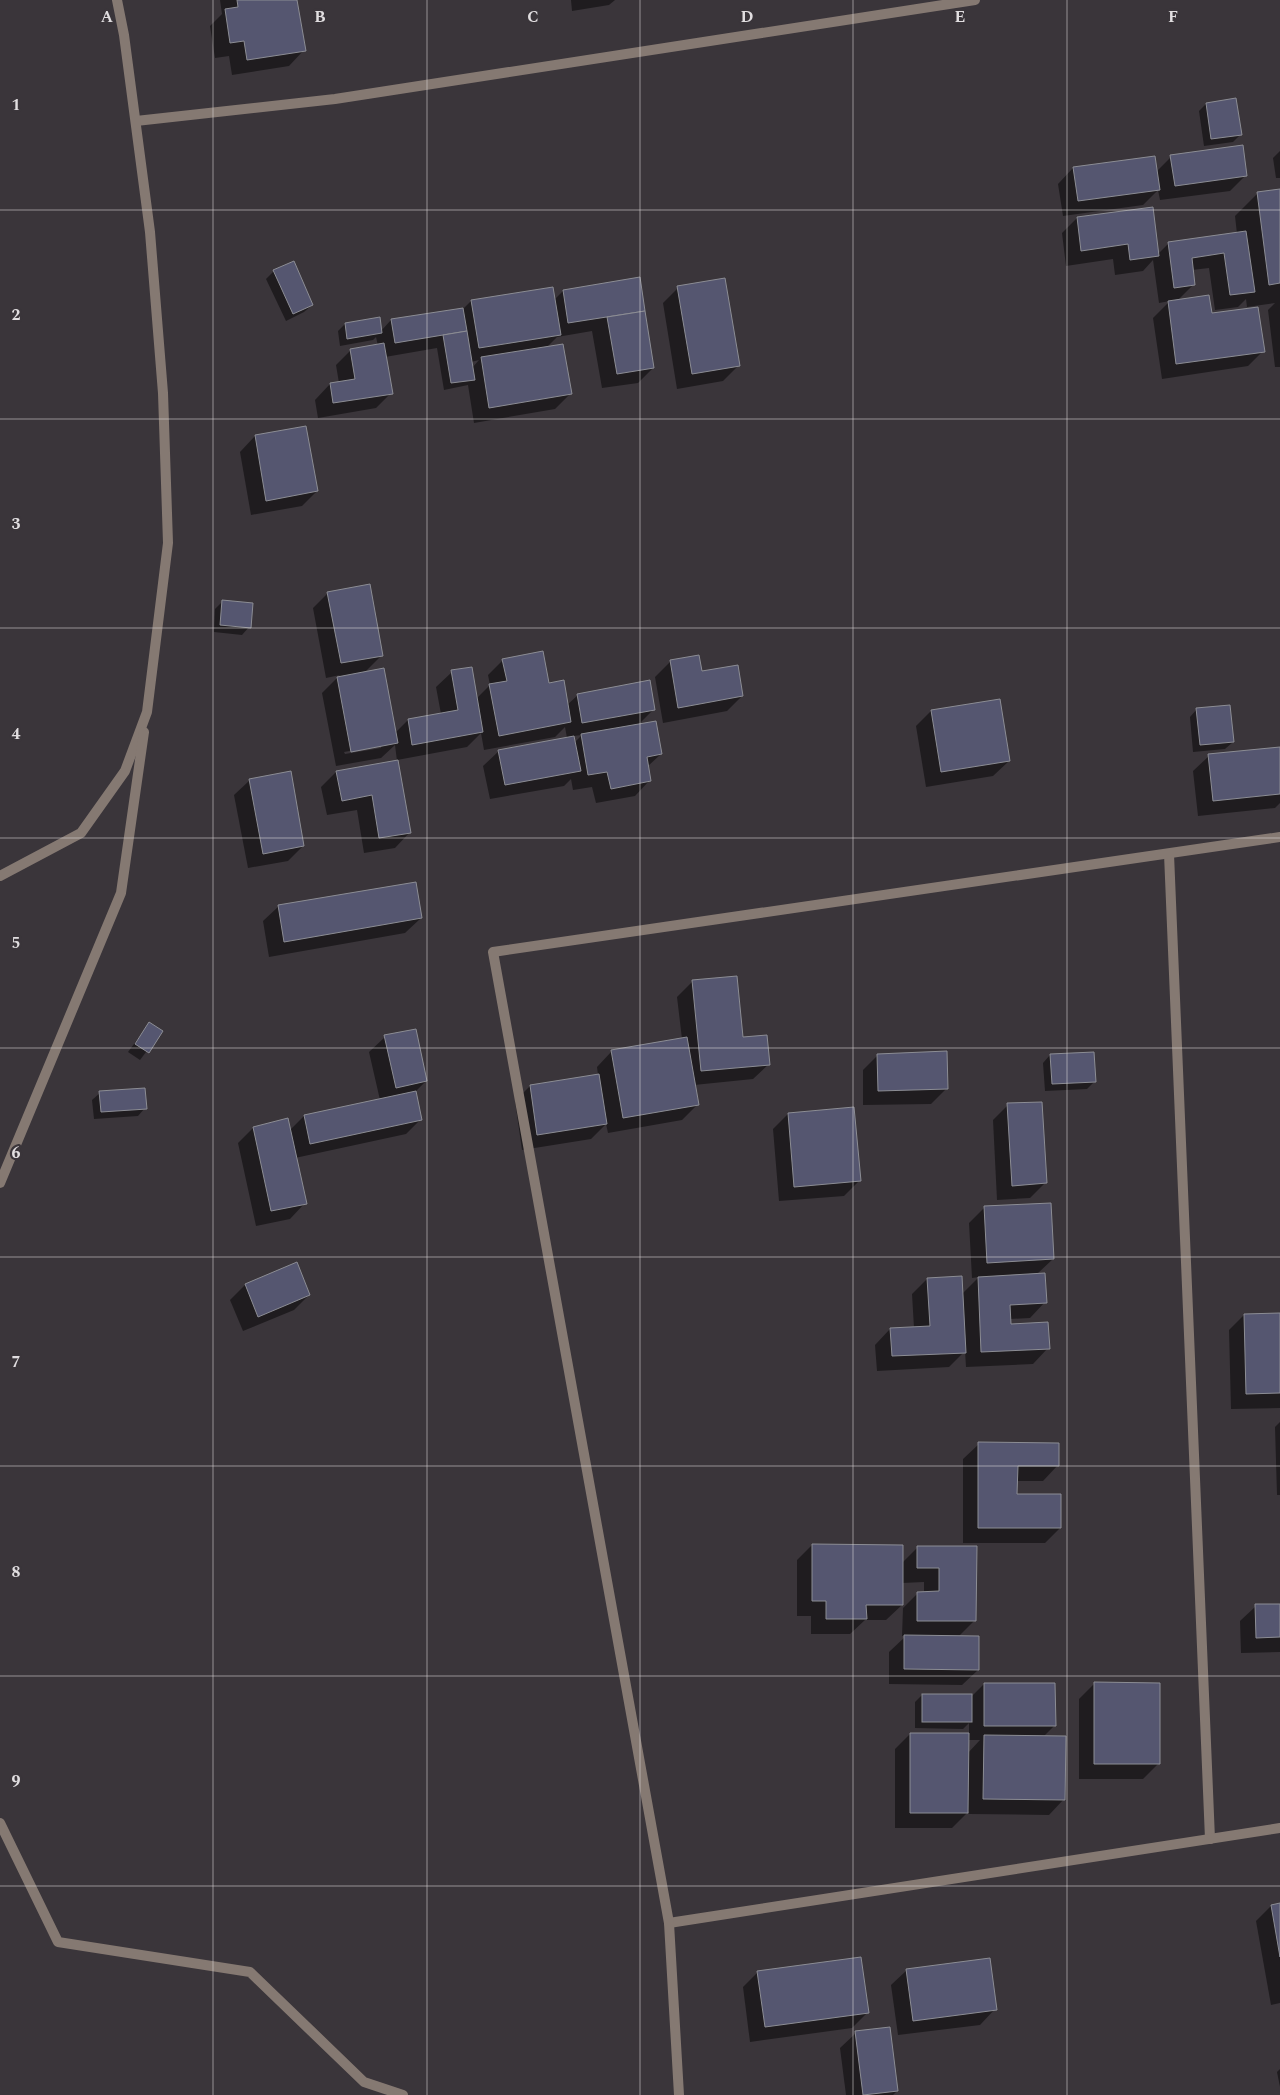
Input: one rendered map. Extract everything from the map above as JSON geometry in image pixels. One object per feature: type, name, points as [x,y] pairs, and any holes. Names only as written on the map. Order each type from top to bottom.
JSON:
[{"type":"street","points":[[0,1183],[121,893],[147,712],[168,544],[163,393],[150,232],[136,121],[117,0]]},
{"type":"street","points":[[136,121],[335,99],[975,0]]},
{"type":"street","points":[[0,876],[80,833],[125,771],[147,712]]},
{"type":"street","points":[[679,2095],[669,1924],[493,952],[1280,837]]},
{"type":"street","points":[[1169,854],[1210,1839]]},
{"type":"street","points":[[0,1823],[58,1942],[250,1972],[364,2082],[403,2095]]},
{"type":"street","points":[[669,1924],[1280,1828]]},
{"type":"building","points":[[237,0],[297,0],[306,51],[247,60],[244,41],[230,43],[225,9],[238,7]]},
{"type":"building","points":[[1236,98],[1242,135],[1211,139],[1206,103]]},
{"type":"building","points":[[1243,145],[1247,176],[1175,186],[1170,155]]},
{"type":"building","points":[[1155,156],[1160,190],[1078,201],[1073,167]]},
{"type":"building","points":[[1280,189],[1280,283],[1269,285],[1257,192]]},
{"type":"building","points":[[1153,207],[1159,256],[1130,260],[1128,244],[1081,251],[1077,217]]},
{"type":"building","points":[[1246,231],[1255,292],[1230,295],[1224,253],[1192,258],[1195,285],[1174,288],[1168,242]]},
{"type":"building","points":[[294,261],[313,305],[293,314],[273,270]]},
{"type":"building","points":[[640,277],[645,311],[568,323],[563,290]]},
{"type":"building","points":[[725,278],[740,366],[692,374],[677,286]]},
{"type":"building","points":[[553,287],[561,335],[479,348],[471,300]]},
{"type":"building","points":[[1209,295],[1212,313],[1258,307],[1265,352],[1176,364],[1168,301]]},
{"type":"building","points":[[463,308],[467,331],[395,343],[391,319]]},
{"type":"building","points":[[645,311],[654,368],[617,374],[607,317]]},
{"type":"building","points":[[380,317],[382,333],[347,339],[345,323]]},
{"type":"building","points":[[467,331],[475,380],[451,383],[443,335]]},
{"type":"building","points":[[384,343],[393,394],[333,403],[330,383],[355,379],[350,349]]},
{"type":"building","points":[[563,344],[572,394],[489,408],[481,357]]},
{"type":"building","points":[[306,426],[318,491],[266,501],[255,435]]},
{"type":"building","points":[[370,584],[383,656],[341,663],[327,592]]},
{"type":"building","points":[[222,600],[253,603],[251,628],[220,625]]},
{"type":"building","points":[[543,651],[549,683],[564,680],[571,722],[499,736],[489,684],[507,681],[502,659]]},
{"type":"building","points":[[699,655],[702,671],[738,665],[743,696],[678,708],[670,660]]},
{"type":"building","points":[[472,667],[483,732],[412,745],[408,719],[458,710],[451,670]]},
{"type":"building","points":[[384,668],[398,743],[351,752],[337,677]]},
{"type":"building","points":[[650,680],[655,710],[582,723],[577,694]]},
{"type":"building","points":[[1000,699],[1010,761],[941,772],[931,710]]},
{"type":"building","points":[[1230,705],[1234,742],[1200,745],[1196,708]]},
{"type":"building","points":[[656,721],[662,754],[647,757],[651,781],[611,789],[607,772],[588,775],[581,734]]},
{"type":"building","points":[[574,736],[581,771],[505,785],[498,750]]},
{"type":"building","points":[[1280,747],[1280,794],[1213,801],[1208,754]]},
{"type":"building","points":[[398,760],[411,833],[379,838],[372,795],[342,801],[336,771]]},
{"type":"building","points":[[291,771],[304,846],[263,854],[249,779]]},
{"type":"building","points":[[416,882],[422,918],[284,942],[278,905]]},
{"type":"building","points":[[737,976],[743,1037],[767,1035],[770,1065],[701,1071],[692,980]]},
{"type":"building","points":[[149,1022],[163,1031],[149,1053],[135,1044]]},
{"type":"building","points":[[416,1029],[427,1081],[396,1088],[384,1035]]},
{"type":"building","points":[[687,1037],[699,1105],[623,1118],[611,1050]]},
{"type":"building","points":[[947,1051],[948,1089],[878,1091],[877,1054]]},
{"type":"building","points":[[1094,1052],[1096,1082],[1052,1084],[1050,1054]]},
{"type":"building","points":[[599,1074],[607,1124],[537,1135],[530,1085]]},
{"type":"building","points":[[145,1088],[147,1109],[101,1112],[99,1091]]},
{"type":"building","points":[[416,1091],[422,1120],[310,1144],[304,1115]]},
{"type":"building","points":[[1042,1102],[1047,1183],[1012,1186],[1007,1103]]},
{"type":"building","points":[[854,1107],[861,1181],[794,1187],[788,1113]]},
{"type":"building","points":[[288,1118],[307,1204],[271,1211],[253,1127]]},
{"type":"building","points":[[1051,1203],[1054,1259],[987,1263],[984,1206]]},
{"type":"building","points":[[297,1262],[310,1295],[258,1317],[245,1284]]},
{"type":"building","points":[[1045,1273],[1047,1303],[1010,1305],[1011,1324],[1048,1322],[1050,1349],[981,1352],[978,1277]]},
{"type":"building","points":[[962,1276],[966,1353],[892,1356],[890,1328],[930,1326],[927,1278]]},
{"type":"building","points":[[1280,1313],[1280,1393],[1246,1394],[1244,1314]]},
{"type":"building","points":[[978,1442],[1059,1443],[1059,1466],[1018,1466],[1017,1494],[1061,1494],[1061,1528],[978,1528]]},
{"type":"building","points":[[812,1544],[903,1545],[903,1605],[866,1605],[867,1619],[826,1619],[826,1601],[812,1601]]},
{"type":"building","points":[[917,1546],[977,1546],[976,1621],[917,1621],[917,1592],[939,1591],[939,1568],[917,1568]]},
{"type":"building","points":[[1255,1604],[1280,1604],[1280,1637],[1256,1638]]},
{"type":"building","points":[[904,1635],[979,1636],[979,1670],[904,1669]]},
{"type":"building","points":[[1094,1682],[1160,1683],[1160,1764],[1094,1764]]},
{"type":"building","points":[[984,1683],[1055,1683],[1056,1726],[984,1726]]},
{"type":"building","points":[[922,1694],[972,1694],[972,1722],[922,1722]]},
{"type":"building","points":[[910,1733],[969,1733],[968,1813],[910,1813]]},
{"type":"building","points":[[984,1735],[1066,1736],[1065,1800],[983,1799]]},
{"type":"building","points":[[1280,1903],[1280,1957],[1271,1905]]},
{"type":"building","points":[[861,1957],[869,2013],[765,2027],[757,1971]]},
{"type":"building","points":[[990,1958],[997,2010],[913,2021],[906,1969]]},
{"type":"building","points":[[890,2027],[898,2091],[863,2095],[855,2031]]}]
